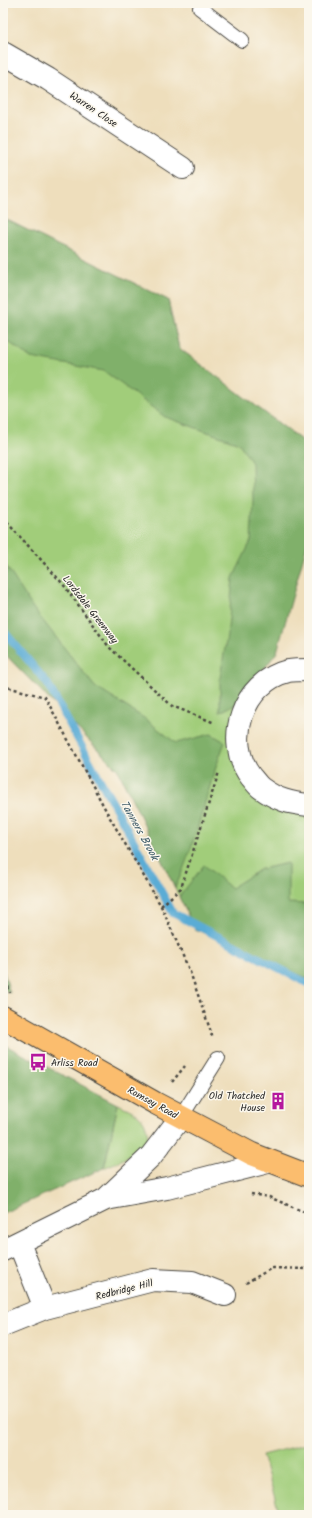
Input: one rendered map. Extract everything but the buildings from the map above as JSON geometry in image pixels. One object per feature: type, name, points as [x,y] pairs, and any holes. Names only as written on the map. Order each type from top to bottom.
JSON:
[{"type":"main road","name":"Romsey Road","points":[[3,1017],[181,1117],[268,1162],[309,1176]]},
{"type":"street","name":"Warren Close","points":[[3,53],[48,79],[182,168]]},
{"type":"street","points":[[309,670],[288,671],[271,679],[253,694],[244,709],[237,731],[238,746],[245,769],[260,788],[288,803],[309,805]]},
{"type":"street","points":[[106,1200],[151,1156],[181,1117]]},
{"type":"street","points":[[44,1308],[11,1246],[106,1200],[167,1188],[268,1162]]},
{"type":"street","name":"Redbridge Hill","points":[[3,1325],[44,1308],[153,1280],[192,1282],[225,1295]]},
{"type":"lane","points":[[199,5],[242,40]]},
{"type":"lane","points":[[181,1117],[218,1058]]},
{"type":"path","name":"Lordsdale Greenway","points":[[3,518],[63,584],[109,647],[172,706],[237,731]]},
{"type":"path","points":[[3,686],[45,697],[109,816],[161,906],[190,972],[212,1035],[207,1041]]},
{"type":"path","points":[[161,906],[181,888],[222,766]]},
{"type":"path","points":[[155,1103],[188,1063]]},
{"type":"path","points":[[225,1295],[272,1268],[309,1268]]},
{"type":"green space","points":[[3,218],[168,300],[179,348],[309,446],[277,652],[257,676],[238,770],[309,812],[309,979],[195,929],[118,770],[3,652]]},
{"type":"green space","points":[[3,218],[168,300],[179,348],[309,446],[309,537],[277,652],[238,703],[220,712],[220,678],[228,629],[233,578],[251,541],[253,500],[252,463],[239,443],[165,417],[104,371],[31,358],[3,338]]},
{"type":"green space","points":[[3,561],[33,608],[95,687],[144,718],[176,743],[211,734],[225,742],[189,853],[175,888],[118,770],[3,652]]},
{"type":"green space","points":[[288,863],[288,903],[309,904],[309,979],[195,929],[179,897],[204,865],[231,888],[261,869]]},
{"type":"green space","points":[[3,969],[10,993],[3,989]]},
{"type":"green space","points":[[3,1044],[118,1104],[104,1168],[3,1213]]},
{"type":"green space","points":[[118,1104],[140,1116],[146,1126],[148,1140],[139,1152],[104,1168]]},
{"type":"green space","points":[[309,1443],[308,1515],[280,1515],[262,1455]]},
{"type":"waterway","name":"Tanners Brook","points":[[3,630],[47,683],[173,913],[309,984]]},
{"type":"place","name":"Arliss Road","points":[[38,1062]]},
{"type":"place","name":"Old Thatched House","points":[[278,1101]]}]
